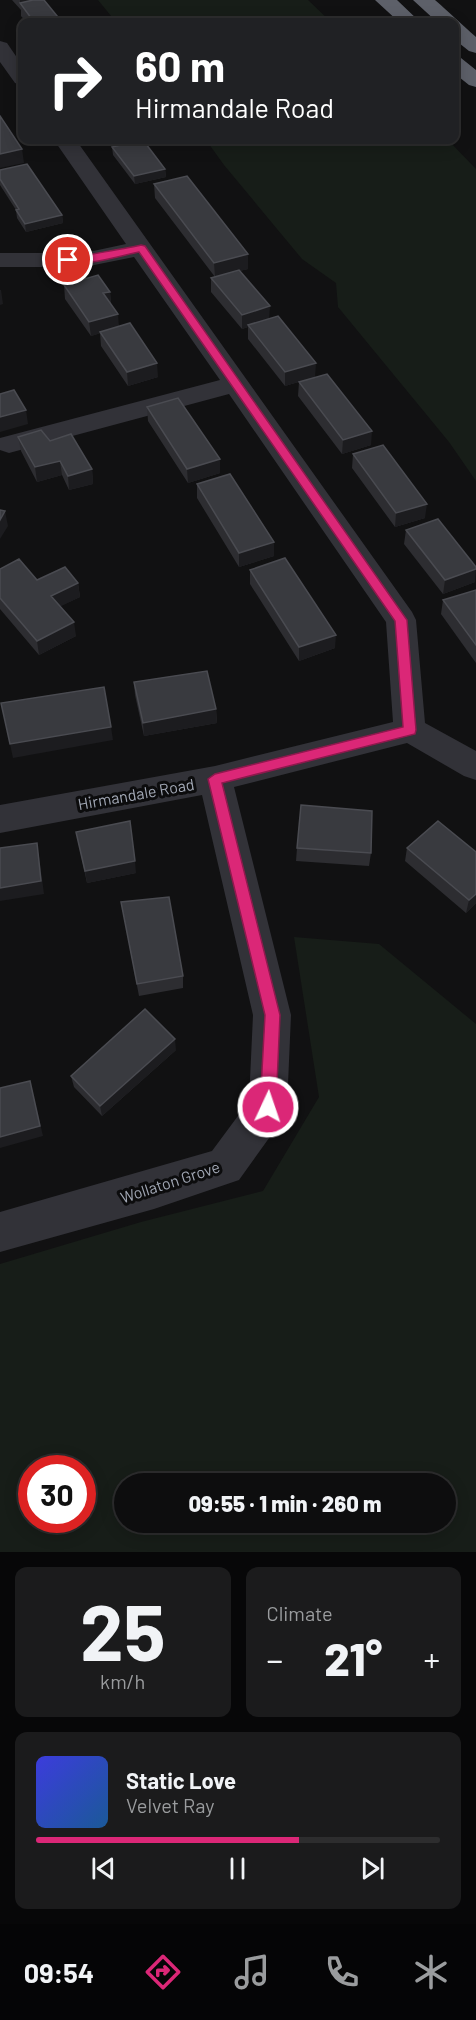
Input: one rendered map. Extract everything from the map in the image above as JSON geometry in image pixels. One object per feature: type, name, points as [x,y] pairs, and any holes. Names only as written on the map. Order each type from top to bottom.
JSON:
[{"type":"highway","points":[[385,0],[405,18]]},
{"type":"highway","points":[[423,0],[443,18]]},
{"type":"highway","points":[[459,32],[476,47]]},
{"type":"highway","points":[[459,66],[476,81]]},
{"type":"street","points":[[0,47],[18,73]]},
{"type":"street","points":[[68,144],[401,620],[410,730],[476,766]]},
{"type":"street","points":[[0,260],[84,260],[141,248]]},
{"type":"street","points":[[9,444],[236,384]]},
{"type":"street","name":"Hirmandale Road","points":[[0,819],[215,779],[410,730]]},
{"type":"street","name":"Wollaton Grove","points":[[0,1232],[154,1189],[225,1166],[268,1107],[272,1015],[215,779]]},
{"type":"shaded area","points":[[98,0],[308,0],[327,18],[113,18]]},
{"type":"shaded area","points":[[209,144],[452,144],[476,169],[476,481],[449,442],[338,307],[336,283],[302,259]]},
{"type":"shaded area","points":[[294,937],[379,944],[476,1024],[476,1552],[0,1552],[0,1264],[141,1222],[263,1191],[319,1097]]},
{"type":"building","points":[[44,0],[59,18],[31,18],[20,3]]},
{"type":"building","points":[[0,116],[22,149],[0,154]]},
{"type":"building","points":[[125,144],[146,144],[165,169],[134,176],[112,147]]},
{"type":"building","points":[[27,164],[62,215],[25,224],[16,210],[19,209],[0,179],[0,170]]},
{"type":"building","points":[[187,176],[248,254],[214,263],[154,184]]},
{"type":"building","points":[[239,270],[270,306],[242,315],[211,278]]},
{"type":"building","points":[[98,275],[110,292],[103,293],[118,314],[89,322],[64,285]]},
{"type":"building","points":[[278,316],[316,363],[285,372],[248,325]]},
{"type":"building","points":[[130,323],[157,363],[127,372],[100,332]]},
{"type":"building","points":[[327,374],[372,431],[343,440],[299,382]]},
{"type":"building","points":[[14,390],[26,410],[0,417],[0,394]]},
{"type":"building","points":[[178,398],[220,459],[187,469],[147,407]]},
{"type":"building","points":[[41,430],[50,441],[71,434],[92,469],[68,476],[60,461],[35,467],[18,437]]},
{"type":"building","points":[[383,445],[427,504],[396,513],[353,454]]},
{"type":"building","points":[[230,474],[274,542],[239,553],[197,484]]},
{"type":"building","points":[[0,510],[5,511],[0,520]]},
{"type":"building","points":[[438,519],[476,569],[445,580],[406,530]]},
{"type":"building","points":[[285,558],[336,635],[299,647],[250,570]]},
{"type":"building","points":[[19,559],[37,580],[65,567],[78,583],[51,596],[74,622],[37,641],[0,598],[0,569]]},
{"type":"building","points":[[476,590],[476,645],[443,600]]},
{"type":"building","points":[[207,671],[216,709],[143,723],[134,682]]},
{"type":"building","points":[[104,687],[111,727],[10,744],[1,703]]},
{"type":"building","points":[[301,805],[372,811],[371,853],[297,848]]},
{"type":"building","points":[[130,821],[135,861],[85,871],[76,832]]},
{"type":"building","points":[[438,821],[476,852],[476,894],[469,900],[407,848]]},
{"type":"building","points":[[37,843],[41,881],[0,888],[0,848]]},
{"type":"building","points":[[169,897],[183,976],[137,984],[121,902]]},
{"type":"building","points":[[145,1009],[175,1039],[100,1106],[71,1076]]},
{"type":"building","points":[[30,1081],[40,1126],[0,1137],[0,1088]]},
{"type":"route","points":[[68,260],[84,260],[141,248],[401,620],[410,730],[215,779],[272,1015],[268,1107]]}]
